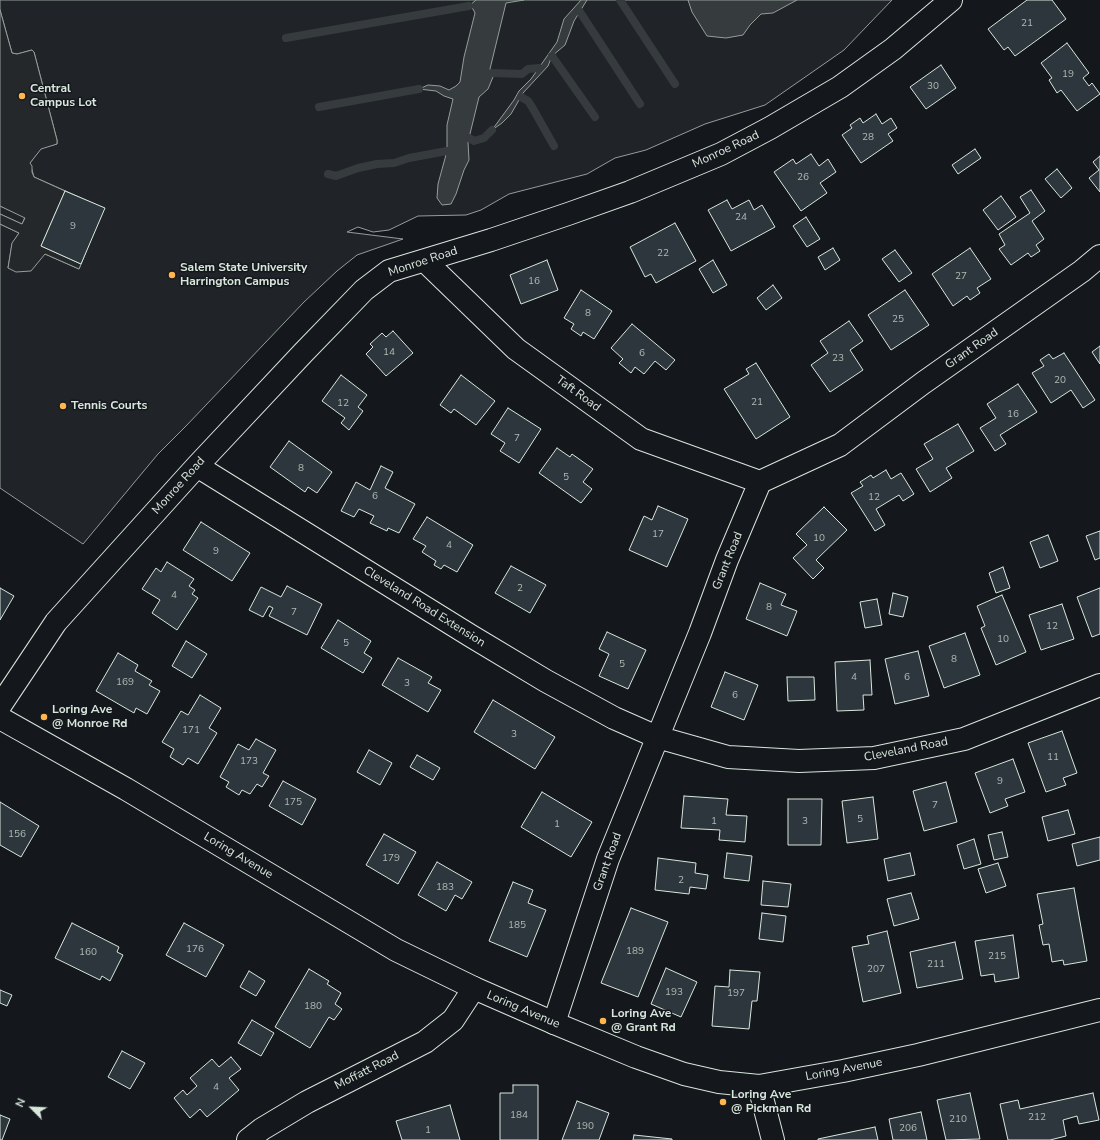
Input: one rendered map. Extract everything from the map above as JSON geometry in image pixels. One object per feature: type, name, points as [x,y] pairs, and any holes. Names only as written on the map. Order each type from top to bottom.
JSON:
[{"type":"main road","name":"Monroe Road","points":[[0,706],[56,622],[197,466],[364,290],[389,271],[491,240],[630,192],[721,154],[770,128],[840,87],[893,49],[951,0]]},
{"type":"main road","name":"Grant Road","points":[[554,1024],[608,859],[700,633],[727,560],[760,482],[840,445],[923,383],[1082,271],[1100,256]]},
{"type":"main road","name":"Taft Road","points":[[425,261],[516,349],[641,439],[760,482]]},
{"type":"main road","name":"Cleveland Road Extension","points":[[197,466],[546,681],[614,718],[657,737]]},
{"type":"main road","name":"Cleveland Road","points":[[657,737],[728,757],[799,761],[874,758],[964,738],[1100,685]]},
{"type":"main road","name":"Loring Avenue","points":[[0,718],[132,793],[396,950],[474,988],[554,1024],[636,1057],[684,1074],[718,1082],[760,1086],[843,1071],[918,1055],[1100,1010]]},
{"type":"main road","name":"Moffatt Road","points":[[248,1140],[262,1129],[307,1102],[425,1042],[453,1020],[474,988]]},
{"type":"main road","points":[[760,1086],[773,1140]]},
{"type":"shaded area","name":"Salem State University Harrington Campus","points":[[0,0],[892,0],[844,50],[765,105],[705,124],[646,150],[615,158],[587,174],[509,194],[481,210],[466,215],[418,216],[389,230],[373,232],[358,227],[347,232],[403,239],[357,255],[337,271],[304,302],[158,454],[83,544],[0,488],[0,224],[19,233],[12,244],[8,268],[45,254],[79,269],[104,208],[34,177],[30,163],[41,148],[57,144],[57,140],[34,52],[32,50],[17,54],[12,53],[0,10]]},
{"type":"shaded area","points":[[476,0],[524,0],[506,3],[490,69],[493,77],[488,89],[479,97],[468,142],[469,160],[451,204],[442,205],[437,198],[438,184],[447,151],[447,125],[453,99],[436,91],[419,89],[428,85],[440,86],[449,90],[460,82],[464,57],[475,13],[469,6]]},
{"type":"shaded area","points":[[581,0],[587,0],[574,21],[565,45],[552,56],[548,66],[523,93],[511,114],[492,130],[519,91],[531,79],[557,42],[564,19]]},
{"type":"shaded area","points":[[688,0],[797,0],[773,13],[761,14],[743,35],[726,38],[707,36],[692,12]]},
{"type":"shaded area","points":[[0,10],[12,53],[17,54],[32,50],[34,52],[57,140],[57,144],[41,149],[30,163],[34,177],[65,191],[41,246],[81,264],[79,269],[45,254],[31,271],[16,272],[8,268],[12,243],[19,233],[0,224],[0,214],[22,224],[25,218],[0,206]]},
{"type":"shaded area","points":[[0,206],[25,217],[22,224],[0,214]]},
{"type":"building","points":[[1027,0],[1052,0],[1066,19],[1015,56],[1008,47],[1004,50],[988,29]]},
{"type":"building","points":[[1067,43],[1089,73],[1083,78],[1089,86],[1092,83],[1100,94],[1077,111],[1061,90],[1057,93],[1049,80],[1052,78],[1041,63]]},
{"type":"building","points":[[941,65],[956,88],[926,109],[910,87]]},
{"type":"building","points":[[876,114],[882,124],[891,118],[897,128],[888,134],[893,141],[861,163],[842,135],[852,128],[850,125],[860,118],[863,123]]},
{"type":"building","points":[[975,149],[981,158],[958,174],[952,165]]},
{"type":"building","points":[[811,154],[819,166],[828,159],[836,172],[820,183],[827,193],[801,211],[774,172],[793,159],[796,164]]},
{"type":"building","points":[[1100,156],[1100,192],[1089,178],[1099,170],[1093,162]]},
{"type":"building","points":[[1057,169],[1072,188],[1061,198],[1045,179]]},
{"type":"building","points":[[1031,190],[1045,211],[1032,221],[1044,239],[1036,245],[1040,251],[1031,257],[1028,253],[1011,265],[999,249],[1005,245],[999,234],[1030,213],[1020,197]]},
{"type":"building","points":[[65,191],[105,208],[81,264],[41,246]]},
{"type":"building","points":[[1001,196],[1016,217],[998,230],[983,210]]},
{"type":"building","points":[[727,200],[732,209],[749,200],[754,210],[762,205],[775,227],[731,251],[708,210]]},
{"type":"building","points":[[806,217],[820,239],[807,247],[793,226]]},
{"type":"building","points":[[675,223],[696,261],[656,283],[651,274],[645,277],[630,247]]},
{"type":"building","points":[[833,248],[840,260],[825,270],[818,257]]},
{"type":"building","points":[[970,248],[991,279],[977,288],[980,293],[970,300],[967,296],[953,306],[932,274]]},
{"type":"building","points":[[895,250],[912,273],[899,282],[882,259]]},
{"type":"building","points":[[547,260],[558,290],[521,304],[510,275]]},
{"type":"building","points":[[713,260],[727,285],[713,293],[699,269]]},
{"type":"building","points":[[773,285],[782,298],[766,310],[757,298]]},
{"type":"building","points":[[581,290],[612,311],[594,339],[583,332],[581,336],[571,329],[574,324],[564,318]]},
{"type":"building","points":[[905,290],[929,325],[891,350],[868,315]]},
{"type":"building","points":[[849,321],[863,341],[850,350],[863,370],[830,392],[811,365],[828,353],[820,341]]},
{"type":"building","points":[[632,324],[675,360],[666,370],[655,361],[644,374],[635,367],[631,373],[619,363],[623,359],[611,348]]},
{"type":"building","points":[[393,331],[413,353],[386,376],[366,354],[373,347],[370,344],[382,333],[386,337]]},
{"type":"building","points":[[1100,346],[1100,364],[1092,352]]},
{"type":"building","points":[[1064,353],[1095,400],[1083,408],[1071,390],[1051,403],[1032,373],[1044,366],[1040,360],[1049,354],[1053,359]]},
{"type":"building","points":[[756,363],[790,417],[756,439],[724,389],[749,374],[746,369]]},
{"type":"building","points":[[341,375],[367,395],[358,407],[363,411],[349,430],[341,423],[345,418],[322,401]]},
{"type":"building","points":[[461,375],[495,401],[476,425],[454,409],[451,413],[440,405]]},
{"type":"building","points":[[1018,384],[1037,412],[1000,435],[1006,444],[995,451],[980,428],[996,418],[987,404]]},
{"type":"building","points":[[508,408],[541,429],[519,463],[500,451],[505,443],[491,434]]},
{"type":"building","points":[[958,424],[974,451],[946,468],[952,478],[930,492],[916,469],[933,459],[924,444]]},
{"type":"building","points":[[289,441],[332,472],[317,493],[308,487],[305,492],[270,467]]},
{"type":"building","points":[[557,448],[570,457],[572,454],[593,469],[583,482],[592,489],[581,503],[539,473]]},
{"type":"building","points":[[381,466],[393,472],[385,488],[415,504],[399,533],[388,528],[387,531],[370,523],[374,516],[359,509],[354,517],[341,511],[356,482],[370,490]]},
{"type":"building","points":[[886,470],[891,479],[901,473],[914,494],[903,501],[899,495],[876,509],[885,525],[875,531],[851,493],[863,486],[860,482],[871,475],[873,478]]},
{"type":"building","points":[[658,506],[688,519],[667,567],[629,550],[644,516],[652,520]]},
{"type":"building","points":[[824,507],[847,530],[816,560],[824,568],[813,579],[793,558],[807,545],[796,534]]},
{"type":"building","points":[[427,517],[473,545],[457,572],[444,565],[441,569],[434,565],[436,561],[422,552],[426,546],[413,539]]},
{"type":"building","points":[[201,522],[250,553],[232,581],[183,550]]},
{"type":"building","points":[[1100,531],[1100,558],[1095,560],[1086,536]]},
{"type":"building","points":[[1048,535],[1058,561],[1040,568],[1030,542]]},
{"type":"building","points":[[167,562],[194,579],[189,586],[195,590],[192,594],[198,598],[177,630],[152,613],[160,600],[142,589],[156,568],[161,572]]},
{"type":"building","points":[[511,566],[546,585],[530,613],[495,593]]},
{"type":"building","points":[[1003,567],[1010,588],[996,593],[989,573]]},
{"type":"building","points":[[760,583],[786,594],[781,605],[797,611],[787,636],[746,619]]},
{"type":"building","points":[[287,586],[322,604],[307,635],[269,616],[273,608],[269,606],[263,617],[249,610],[261,587],[281,597]]},
{"type":"building","points":[[0,588],[14,596],[0,620]]},
{"type":"building","points":[[1100,588],[1100,634],[1092,637],[1077,597]]},
{"type":"building","points":[[893,593],[908,597],[903,617],[889,614]]},
{"type":"building","points":[[1002,595],[1026,652],[996,665],[981,628],[985,626],[977,606]]},
{"type":"building","points":[[877,599],[882,625],[865,628],[860,602]]},
{"type":"building","points":[[1062,604],[1074,639],[1041,650],[1029,615]]},
{"type":"building","points":[[338,620],[371,641],[364,653],[372,658],[363,673],[321,648]]},
{"type":"building","points":[[607,632],[646,650],[628,689],[599,676],[609,654],[599,649]]},
{"type":"building","points":[[965,633],[980,675],[944,688],[929,646]]},
{"type":"building","points":[[186,641],[207,654],[192,678],[172,666]]},
{"type":"building","points":[[918,651],[929,696],[895,704],[885,659]]},
{"type":"building","points":[[118,653],[138,665],[135,671],[152,681],[149,685],[160,691],[147,714],[136,708],[134,713],[96,691]]},
{"type":"building","points":[[398,658],[432,677],[428,683],[441,690],[428,712],[382,685]]},
{"type":"building","points":[[870,660],[872,695],[863,695],[864,710],[837,711],[835,662]]},
{"type":"building","points":[[725,672],[758,685],[744,720],[711,707]]},
{"type":"building","points":[[787,677],[814,677],[815,700],[788,701]]},
{"type":"building","points":[[200,695],[221,708],[209,728],[217,733],[198,764],[188,758],[183,765],[170,757],[174,749],[162,742],[181,711],[188,715]]},
{"type":"building","points":[[493,700],[555,737],[535,769],[474,732]]},
{"type":"building","points":[[1062,731],[1077,773],[1063,778],[1066,785],[1046,792],[1028,743]]},
{"type":"building","points":[[256,739],[276,750],[263,773],[269,776],[262,787],[257,784],[250,794],[242,790],[239,795],[226,787],[229,782],[220,777],[238,744],[249,750]]},
{"type":"building","points":[[369,750],[392,763],[380,785],[357,772]]},
{"type":"building","points":[[417,755],[440,768],[433,780],[410,767]]},
{"type":"building","points":[[1013,759],[1025,792],[1005,799],[1008,806],[990,813],[975,773]]},
{"type":"building","points":[[283,781],[316,799],[302,825],[269,806]]},
{"type":"building","points":[[946,782],[957,822],[924,831],[913,791]]},
{"type":"building","points":[[542,792],[592,822],[571,857],[521,827]]},
{"type":"building","points":[[684,796],[728,799],[726,815],[747,816],[745,842],[719,840],[720,830],[681,828]]},
{"type":"building","points":[[873,797],[878,839],[847,843],[842,801]]},
{"type":"building","points":[[788,799],[822,799],[821,845],[788,845]]},
{"type":"building","points":[[0,802],[39,826],[21,857],[0,845]]},
{"type":"building","points":[[1068,810],[1075,834],[1048,841],[1042,817]]},
{"type":"building","points":[[1002,832],[1008,857],[994,860],[988,835]]},
{"type":"building","points":[[384,834],[416,852],[398,884],[366,865]]},
{"type":"building","points":[[1100,837],[1100,860],[1077,866],[1072,844]]},
{"type":"building","points":[[974,839],[981,864],[964,869],[957,845]]},
{"type":"building","points":[[727,853],[752,856],[749,881],[724,878]]},
{"type":"building","points":[[910,853],[915,875],[888,881],[884,859]]},
{"type":"building","points":[[658,858],[696,863],[695,873],[708,875],[706,889],[690,887],[689,894],[655,890]]},
{"type":"building","points":[[437,862],[472,882],[462,899],[455,895],[446,911],[418,895]]},
{"type":"building","points":[[998,863],[1006,886],[986,893],[978,869]]},
{"type":"building","points":[[763,881],[791,884],[788,907],[761,905]]},
{"type":"building","points":[[513,882],[533,890],[528,903],[546,910],[527,957],[489,941]]},
{"type":"building","points":[[1074,888],[1087,961],[1064,965],[1063,960],[1052,962],[1049,944],[1043,945],[1039,925],[1043,924],[1037,894]]},
{"type":"building","points":[[911,893],[919,919],[894,926],[887,899]]},
{"type":"building","points":[[631,908],[668,922],[638,997],[601,983]]},
{"type":"building","points":[[762,913],[786,916],[783,942],[759,939]]},
{"type":"building","points":[[72,923],[119,947],[117,952],[123,955],[110,981],[102,976],[100,980],[55,958]]},
{"type":"building","points":[[184,923],[224,945],[206,977],[166,955]]},
{"type":"building","points":[[887,931],[901,993],[863,1002],[852,947],[869,944],[867,936]]},
{"type":"building","points":[[1013,935],[1019,978],[995,982],[994,974],[981,976],[975,941]]},
{"type":"building","points":[[955,942],[963,979],[917,988],[910,952]]},
{"type":"building","points":[[666,968],[697,982],[681,1017],[651,1004]]},
{"type":"building","points":[[309,969],[329,981],[327,984],[341,993],[335,1004],[342,1009],[334,1020],[329,1017],[310,1048],[275,1027]]},
{"type":"building","points":[[730,970],[760,972],[757,1001],[752,1001],[749,1029],[712,1026],[715,986],[729,987]]},
{"type":"building","points":[[249,971],[265,981],[256,996],[240,987]]},
{"type":"building","points":[[0,990],[12,995],[7,1006],[0,1003]]},
{"type":"building","points":[[252,1020],[274,1033],[261,1056],[238,1043]]},
{"type":"building","points":[[122,1051],[145,1063],[130,1089],[108,1077]]},
{"type":"building","points":[[231,1057],[241,1069],[229,1078],[239,1090],[207,1117],[200,1109],[190,1118],[174,1098],[183,1090],[187,1095],[197,1086],[190,1078],[212,1059],[219,1067]]},
{"type":"building","points":[[513,1085],[538,1085],[538,1140],[500,1140],[500,1093],[513,1093]]},
{"type":"building","points":[[970,1093],[980,1139],[946,1140],[937,1100]]},
{"type":"building","points":[[1093,1093],[1099,1120],[1079,1124],[1077,1116],[1063,1120],[1066,1136],[1050,1140],[1008,1140],[1000,1104],[1018,1100],[1020,1109]]},
{"type":"building","points":[[577,1101],[609,1113],[599,1140],[562,1140]]},
{"type":"building","points":[[450,1105],[460,1140],[402,1140],[396,1121]]},
{"type":"building","points":[[921,1112],[927,1140],[893,1140],[889,1119]]},
{"type":"building","points":[[0,1115],[10,1119],[2,1140],[0,1140]]},
{"type":"building","points":[[875,1127],[878,1140],[818,1140],[818,1139]]},
{"type":"building","points":[[634,1135],[672,1139],[672,1140],[633,1140]]},
{"type":"waterway","points":[[620,0],[675,84]]},
{"type":"waterway","points":[[286,38],[469,6]]},
{"type":"waterway","points":[[580,12],[640,104]]},
{"type":"waterway","points":[[552,56],[595,117]]},
{"type":"waterway","points":[[492,73],[522,74],[528,69],[539,68]]},
{"type":"waterway","points":[[319,107],[419,89]]},
{"type":"waterway","points":[[521,97],[528,101],[554,146]]},
{"type":"waterway","points":[[469,138],[474,141],[484,138],[492,130]]},
{"type":"waterway","points":[[328,174],[336,176],[358,168],[377,164],[394,163],[409,158],[447,151]]},
{"type":"place","name":"Central Campus Lot","points":[[22,96]]},
{"type":"place","name":"Salem State University Harrington Campus","points":[[172,275]]},
{"type":"place","name":"Tennis Courts","points":[[63,406]]},
{"type":"place","name":"Loring Ave @ Monroe Rd","points":[[44,717]]},
{"type":"place","name":"Loring Ave @ Grant Rd","points":[[603,1021]]},
{"type":"place","name":"Loring Ave @ Pickman Rd","points":[[723,1102]]}]
